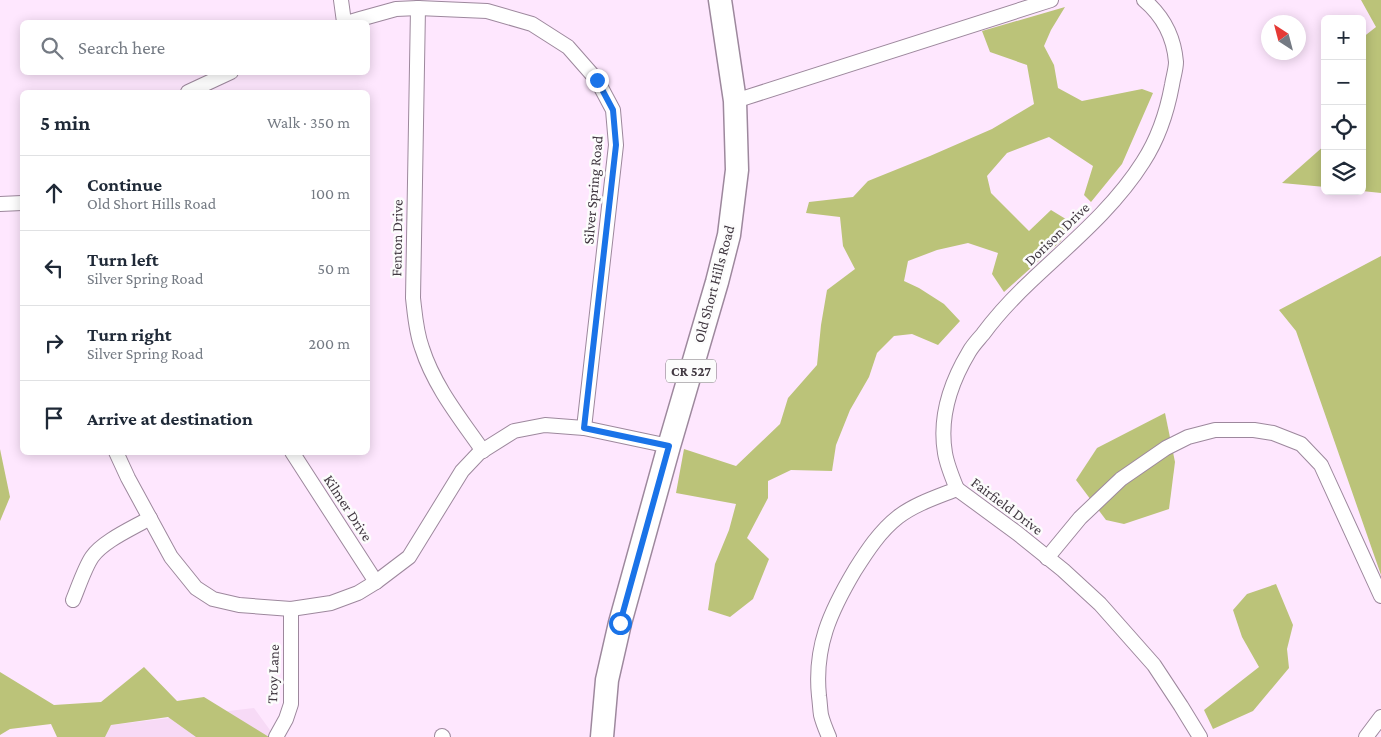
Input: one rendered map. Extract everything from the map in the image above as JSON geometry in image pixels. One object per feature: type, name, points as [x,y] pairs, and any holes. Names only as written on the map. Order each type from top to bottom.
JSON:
[{"type":"main road","name":"Old Short Hills Road","points":[[602,737],[607,680],[618,632],[729,235],[737,170],[735,101],[720,0]]},
{"type":"street","points":[[341,0],[344,20]]},
{"type":"street","points":[[735,101],[1051,0]]},
{"type":"street","name":"Dorison Drive","points":[[957,489],[945,455],[943,425],[946,406],[969,351],[1012,299],[1106,209],[1143,162],[1163,122],[1176,64],[1172,41],[1164,22],[1144,0]]},
{"type":"street","name":"Silver Spring Road","points":[[355,20],[396,8],[487,10],[532,24],[568,47],[597,80],[613,110],[616,145],[584,428]]},
{"type":"street","name":"Fenton Drive","points":[[418,8],[412,298],[422,348],[440,389],[483,451]]},
{"type":"street","points":[[192,90],[225,75]]},
{"type":"street","points":[[216,79],[220,90]]},
{"type":"street","points":[[0,204],[20,202]]},
{"type":"street","points":[[117,455],[171,558],[196,588],[213,599],[239,605],[291,609],[331,603],[358,593],[376,582],[408,556],[462,471],[479,453],[514,431],[545,425],[584,428],[669,446]]},
{"type":"street","points":[[1047,558],[1080,518],[1121,479],[1166,448],[1188,436],[1215,430],[1254,430],[1272,433],[1301,444],[1321,465],[1381,596]]},
{"type":"street","name":"Kilmer Drive","points":[[294,455],[376,582]]},
{"type":"street","name":"Fairfield Drive","points":[[829,737],[821,715],[818,662],[829,618],[841,594],[863,556],[882,531],[899,516],[921,504],[957,489],[1017,533],[1100,604],[1154,665],[1200,737]]},
{"type":"street","points":[[73,600],[92,557],[112,540],[150,518]]},
{"type":"street","name":"Troy Lane","points":[[276,737],[286,719],[291,704],[291,609]]},
{"type":"street","points":[[1366,737],[1381,717]]},
{"type":"shaded area","points":[[254,708],[275,737],[105,737],[111,725]]},
{"type":"green space","points":[[1361,0],[1381,0],[1381,193],[1366,191],[1366,35],[1376,27]]},
{"type":"green space","points":[[1065,7],[1044,46],[1054,65],[1058,88],[1082,101],[1142,89],[1153,93],[1122,164],[1091,202],[1084,195],[1093,166],[1049,137],[1007,153],[987,176],[991,193],[1029,231],[1051,210],[1069,221],[1061,241],[1004,292],[992,274],[998,253],[968,243],[937,250],[908,261],[904,281],[944,304],[960,321],[938,345],[912,334],[894,336],[877,353],[869,377],[850,410],[836,445],[832,471],[791,470],[768,481],[768,498],[747,538],[769,559],[753,599],[730,617],[708,610],[715,564],[729,530],[736,504],[676,493],[684,449],[736,466],[780,424],[788,398],[817,365],[827,290],[855,269],[843,246],[840,217],[806,213],[809,202],[853,197],[868,181],[992,129],[1034,104],[1027,65],[990,52],[982,31]]},
{"type":"green space","points":[[1321,149],[1321,187],[1282,183]]},
{"type":"green space","points":[[1381,256],[1381,575],[1296,331],[1279,310]]},
{"type":"green space","points":[[1165,413],[1175,462],[1169,509],[1124,524],[1106,520],[1076,480],[1097,448]]},
{"type":"green space","points":[[0,449],[10,497],[0,521]]},
{"type":"green space","points":[[1276,584],[1293,625],[1287,649],[1289,668],[1253,711],[1213,729],[1204,710],[1259,667],[1242,637],[1233,610],[1247,594]]},
{"type":"green space","points":[[144,667],[177,701],[204,697],[269,737],[196,737],[168,717],[111,725],[105,737],[57,737],[51,724],[10,729],[0,735],[0,672],[54,705],[101,702]]},
{"type":"route","points":[[597,80],[613,110],[616,145],[584,428],[669,446],[620,623]]}]
